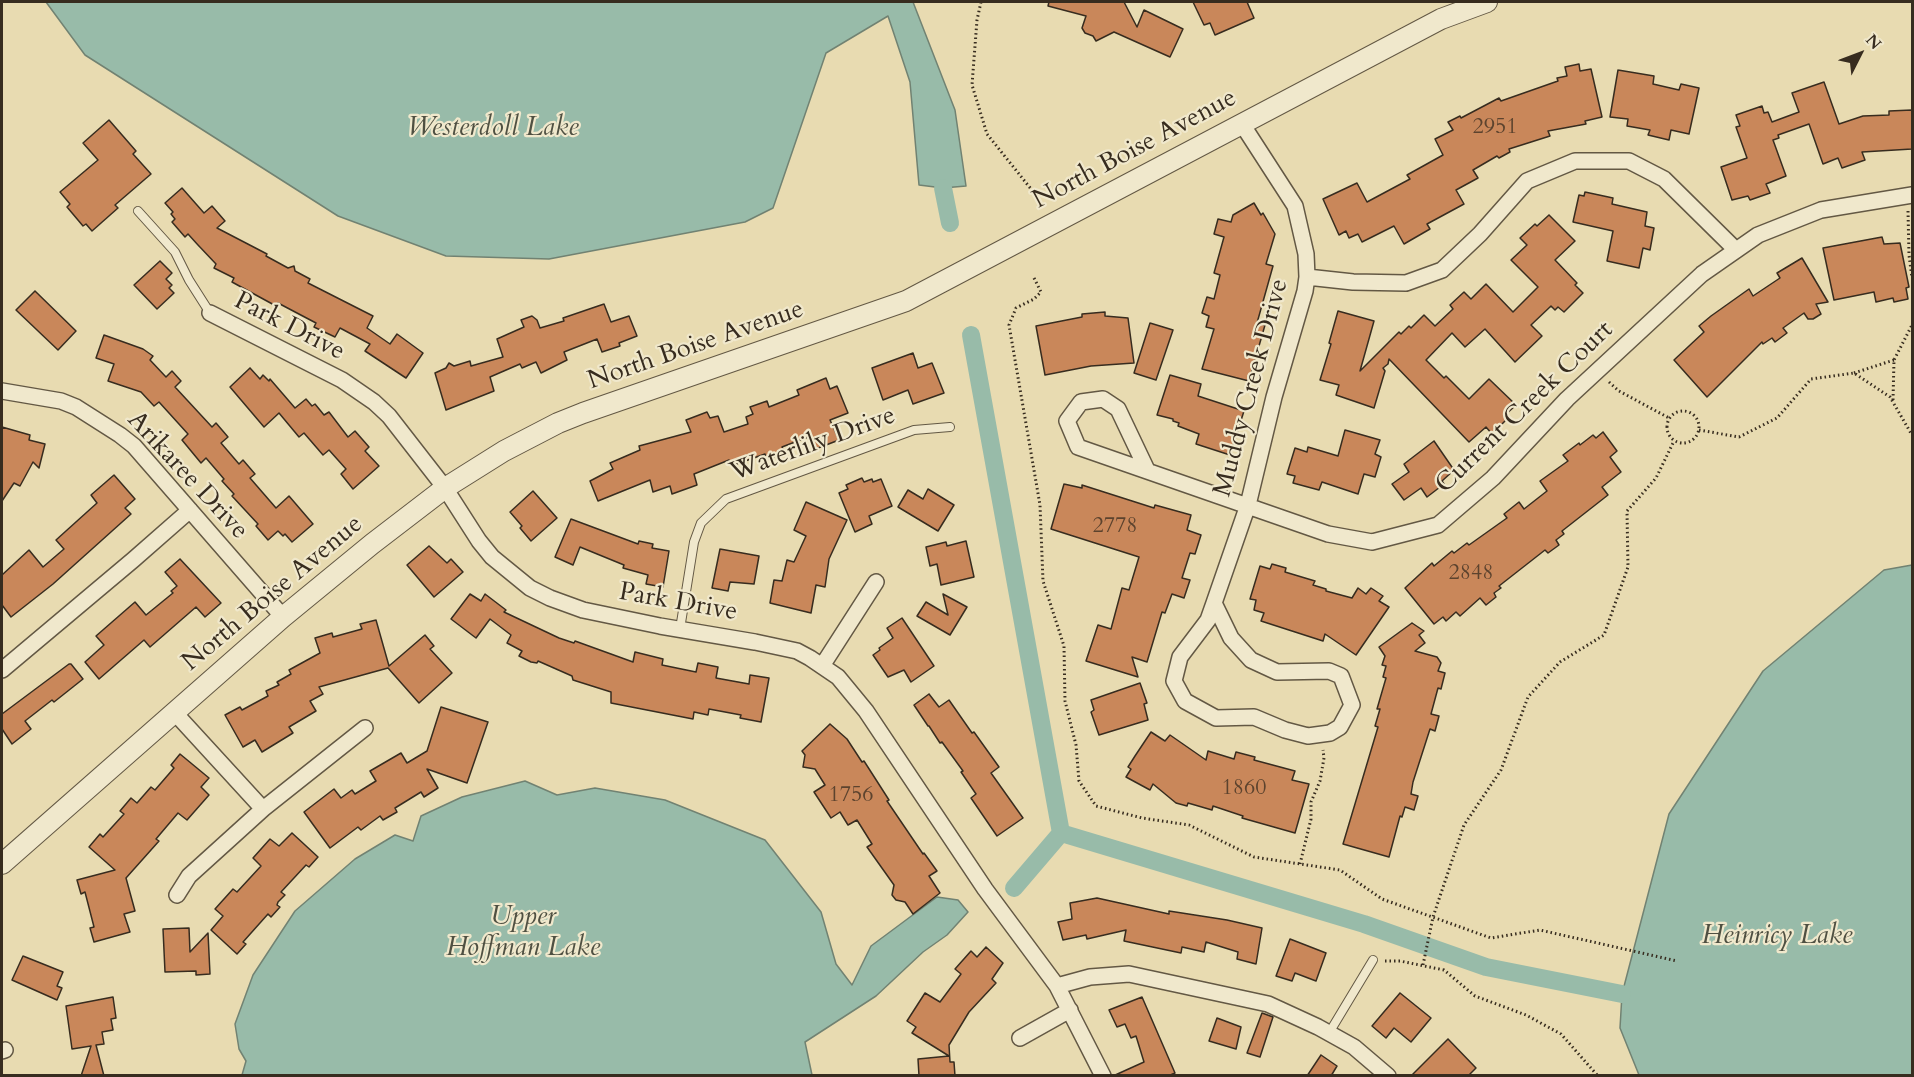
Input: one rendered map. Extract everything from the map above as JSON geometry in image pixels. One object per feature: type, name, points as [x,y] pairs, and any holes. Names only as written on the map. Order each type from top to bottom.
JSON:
[{"type":"street","name":"North Boise Avenue","points":[[2,864],[284,617],[380,538],[445,488],[504,451],[558,423],[906,302],[1441,19],[1487,2]]},
{"type":"street","name":"Muddy Creek Drive","points":[[1242,124],[1295,206],[1306,254],[1307,277],[1274,397],[1248,505],[1208,620],[1180,657],[1174,681],[1185,701],[1216,718],[1254,717],[1285,730],[1308,736],[1320,735]]},
{"type":"street","points":[[1307,277],[1353,282],[1406,283],[1442,270],[1480,234],[1527,181],[1575,161],[1629,161],[1664,179],[1736,250]]},
{"type":"street","name":"Current Creek Court","points":[[1147,470],[1118,410],[1103,399],[1081,402],[1067,421],[1078,447],[1328,534],[1372,542],[1438,525],[1493,478],[1567,399],[1702,274],[1736,250],[1758,235],[1821,210],[1910,195]]},
{"type":"street","name":"Park Drive","points":[[210,313],[342,381],[374,402],[389,416],[445,488],[485,549],[502,567],[530,588],[583,610],[797,651],[822,666],[845,684],[866,711],[985,889],[1057,986],[1103,1076]]},
{"type":"street","name":"Arikaree Drive","points":[[2,391],[61,401],[90,413],[134,446],[284,617]]},
{"type":"street","points":[[2,670],[190,510]]},
{"type":"street","points":[[822,666],[876,582]]},
{"type":"street","points":[[1214,603],[1231,638],[1251,660],[1277,672],[1329,671],[1341,676],[1352,705],[1340,727],[1330,733],[1320,735]]},
{"type":"street","points":[[175,713],[263,809]]},
{"type":"street","points":[[177,895],[189,876],[263,809],[364,728]]},
{"type":"street","points":[[1057,986],[1090,977],[1129,974],[1213,990],[1268,1004],[1354,1047],[1388,1076]]},
{"type":"street","points":[[1020,1038],[1070,1010]]},
{"type":"lane","points":[[138,211],[174,252],[210,313]]},
{"type":"lane","name":"Waterlily Drive","points":[[680,629],[694,542],[701,523],[726,499],[914,430],[950,428]]},
{"type":"lane","points":[[1329,1034],[1373,960]]},
{"type":"path","points":[[981,2],[977,20],[972,86],[987,134],[1031,189]]},
{"type":"path","points":[[1910,195],[1909,255],[1912,278]]},
{"type":"path","points":[[1895,404],[1893,399],[1894,360],[1912,325]]},
{"type":"path","points":[[1699,430],[1739,437],[1777,418],[1812,380],[1854,373],[1894,360]]},
{"type":"path","points":[[1597,371],[1619,391],[1669,418]]},
{"type":"path","points":[[1854,373],[1890,397],[1912,435]]},
{"type":"path","points":[[1678,411],[1689,412],[1697,419],[1699,430],[1697,435],[1689,442],[1674,441],[1667,433],[1669,418],[1678,411]]},
{"type":"path","points":[[1422,965],[1433,917],[1464,825],[1501,770],[1528,697],[1560,662],[1604,635],[1628,567],[1627,511],[1656,478],[1674,441]]},
{"type":"path","points":[[1300,864],[1311,819],[1311,802],[1320,781],[1324,758],[1320,735]]},
{"type":"path","points":[[1627,951],[1677,961]]},
{"type":"path","points":[[1373,960],[1422,965],[1444,970],[1475,996],[1526,1015],[1561,1034],[1598,1076]]},
{"type":"water","name":"Westerdoll Lake","points":[[46,2],[913,2],[955,110],[966,186],[943,188],[919,185],[910,82],[888,16],[826,53],[773,208],[745,222],[549,259],[446,256],[338,216],[85,55]]},
{"type":"water","name":"Heinricy Lake","points":[[1912,565],[1912,1075],[1639,1075],[1620,1028],[1622,994],[1669,814],[1763,671],[1884,570]]},
{"type":"water","name":"Upper Hoffman Lake","points":[[525,781],[557,795],[595,788],[665,800],[765,840],[821,912],[836,964],[852,985],[871,946],[937,897],[958,900],[968,912],[947,935],[923,952],[876,996],[805,1042],[812,1075],[242,1075],[246,1061],[239,1049],[235,1024],[253,975],[295,911],[355,859],[395,835],[413,841],[421,816],[462,797]]},
{"type":"building","points":[[1049,2],[1124,2],[1137,27],[1144,10],[1183,29],[1170,57],[1114,32],[1096,41],[1082,28],[1086,16],[1048,6]]},
{"type":"building","points":[[1193,2],[1247,2],[1254,18],[1215,35],[1210,23],[1204,25]]},
{"type":"building","points":[[1579,64],[1580,71],[1591,69],[1602,117],[1585,121],[1586,124],[1548,131],[1550,136],[1509,149],[1510,152],[1499,158],[1497,156],[1473,170],[1478,178],[1456,190],[1464,204],[1427,224],[1430,229],[1404,244],[1394,226],[1362,242],[1358,234],[1349,238],[1346,231],[1339,235],[1323,199],[1357,183],[1367,202],[1410,179],[1407,175],[1443,155],[1435,139],[1453,130],[1448,122],[1460,116],[1461,118],[1499,98],[1501,101],[1558,81],[1557,78],[1567,76],[1565,67]]},
{"type":"building","points":[[1618,70],[1654,76],[1653,84],[1679,90],[1681,84],[1699,88],[1689,134],[1671,130],[1669,140],[1648,135],[1650,130],[1627,126],[1628,119],[1610,117]]},
{"type":"building","points":[[1824,82],[1839,124],[1863,116],[1889,115],[1889,111],[1912,110],[1912,149],[1862,152],[1865,160],[1842,168],[1838,158],[1823,164],[1809,124],[1778,135],[1779,138],[1773,140],[1786,176],[1766,184],[1770,193],[1750,200],[1748,196],[1732,200],[1721,167],[1747,158],[1736,127],[1740,126],[1736,115],[1762,106],[1764,113],[1768,112],[1772,122],[1799,112],[1792,93]]},
{"type":"building","points":[[109,120],[136,151],[133,154],[151,174],[115,205],[118,208],[92,231],[86,224],[83,226],[67,207],[70,204],[60,192],[98,160],[83,143]]},
{"type":"building","points":[[182,188],[204,213],[212,206],[225,221],[217,228],[267,254],[266,256],[288,268],[294,266],[295,271],[310,279],[308,283],[373,316],[367,328],[390,344],[397,334],[423,353],[406,378],[365,351],[370,344],[340,328],[335,337],[314,327],[316,323],[278,303],[276,306],[232,282],[234,278],[214,268],[216,264],[188,234],[185,237],[172,222],[175,219],[171,214],[173,212],[165,203]]},
{"type":"building","points":[[1585,192],[1613,198],[1612,204],[1647,212],[1645,226],[1654,228],[1650,250],[1643,248],[1639,268],[1607,261],[1613,231],[1573,222],[1579,195],[1584,196]]},
{"type":"building","points":[[1254,203],[1261,215],[1263,213],[1275,234],[1266,264],[1273,266],[1257,323],[1265,325],[1249,381],[1202,369],[1214,329],[1206,327],[1209,316],[1202,313],[1207,297],[1214,299],[1220,275],[1214,273],[1224,237],[1214,234],[1218,219],[1231,222],[1233,215]]},
{"type":"building","points":[[1549,215],[1575,241],[1555,260],[1577,283],[1575,285],[1583,293],[1564,312],[1558,307],[1555,310],[1551,306],[1531,325],[1542,336],[1515,362],[1485,329],[1465,347],[1452,333],[1426,360],[1469,399],[1489,379],[1516,405],[1504,416],[1507,419],[1492,434],[1486,427],[1469,442],[1389,359],[1388,364],[1383,368],[1385,371],[1374,408],[1336,395],[1339,385],[1320,380],[1338,311],[1374,321],[1360,371],[1399,332],[1401,334],[1409,326],[1411,328],[1424,315],[1435,326],[1453,309],[1450,305],[1464,292],[1471,299],[1486,284],[1513,312],[1538,287],[1511,260],[1527,245],[1520,238]]},
{"type":"building","points":[[1882,237],[1884,244],[1900,243],[1909,287],[1906,288],[1908,299],[1894,302],[1893,298],[1876,302],[1874,292],[1834,300],[1823,248]]},
{"type":"building","points":[[1802,258],[1828,302],[1816,304],[1821,314],[1808,319],[1804,313],[1783,328],[1787,333],[1775,342],[1772,338],[1763,344],[1762,342],[1707,397],[1674,360],[1704,332],[1699,326],[1711,316],[1749,289],[1753,296],[1780,278],[1777,273]]},
{"type":"building","points":[[160,261],[172,273],[166,279],[172,285],[169,288],[174,293],[157,309],[134,285]]},
{"type":"building","points":[[35,291],[76,331],[58,350],[16,310]]},
{"type":"building","points":[[604,304],[611,322],[629,316],[637,336],[619,343],[620,346],[602,352],[597,339],[564,352],[567,360],[541,373],[536,362],[522,368],[520,364],[490,377],[494,391],[446,410],[435,373],[446,368],[449,363],[454,366],[470,361],[471,366],[503,357],[497,339],[524,327],[521,320],[532,316],[537,320],[540,328],[564,321],[563,318]]},
{"type":"building","points":[[1105,312],[1105,316],[1128,318],[1134,363],[1091,366],[1045,375],[1036,326],[1082,317],[1082,314]]},
{"type":"building","points":[[1150,323],[1173,330],[1156,380],[1134,373]]},
{"type":"building","points":[[104,335],[143,349],[153,356],[150,360],[166,377],[172,371],[181,381],[175,387],[212,427],[216,423],[228,437],[221,443],[239,464],[243,460],[255,474],[250,478],[276,508],[289,496],[313,524],[292,542],[285,534],[283,536],[278,531],[268,540],[256,526],[258,524],[232,496],[234,494],[222,481],[224,479],[206,458],[201,463],[182,440],[188,434],[159,402],[154,406],[141,392],[108,381],[114,364],[96,358]]},
{"type":"building","points":[[913,353],[918,368],[932,363],[944,393],[913,404],[908,390],[883,400],[872,368]]},
{"type":"building","points":[[250,368],[260,379],[263,375],[269,381],[270,379],[295,408],[306,399],[312,406],[315,404],[324,415],[329,412],[348,437],[355,431],[369,447],[365,451],[379,466],[353,489],[341,474],[346,469],[329,450],[323,455],[304,433],[299,437],[279,413],[264,427],[230,387]]},
{"type":"building","points":[[1170,375],[1201,384],[1198,396],[1244,411],[1230,455],[1196,444],[1199,434],[1178,426],[1179,423],[1173,419],[1157,415]]},
{"type":"building","points":[[826,378],[830,389],[837,386],[848,413],[830,420],[839,440],[813,450],[808,437],[782,447],[784,452],[767,460],[765,454],[731,466],[729,460],[694,474],[697,485],[672,494],[670,486],[653,492],[650,480],[598,501],[590,481],[613,469],[610,463],[640,450],[639,446],[691,432],[686,420],[707,412],[710,418],[718,416],[724,432],[748,424],[746,417],[753,414],[750,407],[767,401],[769,407],[799,395],[797,390]]},
{"type":"building","points":[[2,427],[30,435],[29,440],[45,444],[39,468],[33,462],[20,486],[14,483],[2,501]]},
{"type":"building","points":[[1345,430],[1380,440],[1375,454],[1381,457],[1375,477],[1364,474],[1358,494],[1322,482],[1319,490],[1293,483],[1295,476],[1287,474],[1295,448],[1307,452],[1308,447],[1338,456]]},
{"type":"building","points":[[1603,432],[1617,451],[1610,457],[1621,472],[1602,487],[1608,495],[1562,531],[1564,534],[1556,540],[1559,545],[1548,553],[1545,550],[1499,586],[1501,588],[1494,593],[1496,597],[1486,605],[1480,598],[1460,616],[1456,612],[1446,621],[1443,617],[1434,624],[1405,588],[1432,563],[1434,566],[1452,551],[1454,553],[1467,543],[1469,545],[1507,518],[1504,514],[1519,502],[1524,509],[1547,491],[1540,481],[1568,461],[1563,455],[1579,443],[1580,445],[1593,435],[1596,438]]},
{"type":"building","points":[[1434,441],[1454,470],[1442,481],[1444,484],[1427,497],[1421,488],[1404,500],[1392,484],[1409,472],[1404,464]]},
{"type":"building","points":[[114,475],[135,499],[125,508],[131,514],[53,584],[11,617],[2,605],[2,575],[29,550],[43,567],[64,549],[56,540],[97,503],[91,495]]},
{"type":"building","points":[[862,478],[864,482],[881,479],[892,506],[869,516],[872,524],[855,532],[839,493],[848,489],[846,485]]},
{"type":"building","points":[[1064,484],[1082,488],[1082,485],[1154,508],[1155,505],[1191,515],[1187,530],[1201,535],[1195,554],[1190,553],[1182,578],[1190,580],[1184,598],[1172,594],[1165,613],[1162,612],[1147,662],[1132,657],[1138,677],[1086,661],[1098,625],[1111,629],[1122,588],[1129,590],[1139,557],[1051,529]]},
{"type":"building","points":[[928,489],[954,505],[938,531],[898,507],[908,490],[923,499]]},
{"type":"building","points":[[533,491],[557,518],[531,541],[510,512]]},
{"type":"building","points":[[806,502],[847,520],[829,559],[825,587],[816,585],[811,613],[770,603],[774,580],[782,581],[787,560],[794,562],[806,536],[794,530]]},
{"type":"building","points":[[571,519],[638,544],[639,541],[653,544],[652,548],[669,551],[663,587],[646,584],[648,575],[623,568],[624,565],[580,547],[573,565],[555,557]]},
{"type":"building","points":[[966,541],[974,577],[941,585],[937,564],[930,566],[926,547],[946,542],[947,546]]},
{"type":"building","points":[[429,546],[447,563],[451,559],[463,572],[434,597],[407,565]]},
{"type":"building","points":[[720,549],[759,556],[754,584],[730,582],[728,591],[712,588]]},
{"type":"building","points":[[180,559],[221,603],[205,617],[196,607],[150,647],[144,640],[99,679],[85,662],[104,645],[96,636],[135,602],[146,615],[173,593],[171,591],[177,586],[165,572]]},
{"type":"building","points":[[1272,564],[1286,568],[1285,572],[1315,581],[1313,585],[1326,589],[1326,591],[1352,598],[1358,588],[1366,594],[1371,588],[1383,596],[1379,601],[1389,607],[1356,655],[1325,634],[1323,641],[1261,621],[1264,613],[1254,610],[1256,600],[1250,599],[1260,566],[1270,569]]},
{"type":"building","points":[[470,594],[481,601],[485,594],[506,610],[504,612],[559,638],[574,643],[575,641],[633,662],[635,652],[663,659],[662,665],[696,672],[698,663],[718,667],[716,678],[749,684],[750,675],[769,678],[761,722],[740,718],[741,715],[709,709],[708,715],[694,712],[693,719],[611,703],[611,692],[573,680],[572,676],[538,661],[537,663],[531,662],[519,656],[522,651],[507,643],[511,635],[490,619],[476,638],[451,619]]},
{"type":"building","points":[[943,594],[967,607],[950,635],[917,616],[926,602],[948,615]]},
{"type":"building","points":[[902,618],[934,666],[911,682],[904,670],[888,677],[873,655],[893,638],[887,628]]},
{"type":"building","points":[[376,620],[389,666],[425,635],[434,646],[430,649],[452,673],[419,703],[388,668],[319,687],[323,694],[310,701],[316,711],[289,727],[293,733],[262,752],[255,740],[243,747],[225,715],[240,707],[242,710],[268,696],[266,691],[279,685],[277,682],[291,674],[289,670],[320,653],[315,638],[332,633],[333,637],[362,629],[360,624]]},
{"type":"building","points":[[1412,623],[1424,631],[1419,635],[1425,643],[1415,651],[1437,657],[1441,663],[1438,671],[1445,673],[1431,714],[1439,716],[1435,731],[1430,729],[1413,782],[1411,794],[1418,796],[1414,810],[1405,807],[1402,817],[1400,816],[1389,857],[1343,844],[1378,727],[1375,726],[1380,709],[1377,709],[1386,678],[1383,677],[1386,666],[1382,665],[1385,656],[1379,647]]},
{"type":"building","points":[[69,664],[83,679],[25,721],[31,729],[12,744],[2,729],[2,714]]},
{"type":"building","points":[[1140,683],[1147,703],[1144,704],[1148,720],[1099,735],[1091,712],[1094,710],[1091,700]]},
{"type":"building","points":[[929,694],[939,707],[949,700],[999,767],[991,773],[1023,818],[997,836],[971,798],[976,794],[961,772],[963,771],[914,705]]},
{"type":"building","points":[[441,707],[488,722],[467,783],[427,769],[438,788],[424,797],[421,792],[395,808],[397,812],[383,820],[380,816],[361,830],[358,827],[330,848],[304,812],[334,789],[341,798],[352,790],[355,794],[376,781],[370,771],[401,753],[407,763],[427,751]]},
{"type":"building","points":[[830,724],[847,739],[862,762],[864,761],[889,800],[887,801],[937,871],[929,876],[940,893],[913,914],[905,902],[896,900],[892,895],[894,885],[867,847],[872,844],[857,820],[848,825],[840,812],[831,818],[814,792],[825,785],[815,769],[803,767],[805,755],[802,751]]},
{"type":"building","points":[[1151,732],[1165,741],[1170,735],[1206,760],[1208,751],[1234,759],[1236,752],[1255,757],[1254,760],[1295,771],[1292,780],[1309,784],[1295,833],[1242,818],[1243,816],[1213,806],[1212,810],[1188,803],[1187,806],[1176,803],[1153,784],[1150,790],[1126,777],[1131,769],[1128,767]]},
{"type":"building","points":[[180,754],[209,778],[201,787],[209,795],[187,820],[178,813],[156,839],[159,841],[126,878],[135,911],[124,914],[130,932],[94,942],[90,928],[94,927],[85,892],[81,894],[77,880],[115,870],[89,847],[100,834],[103,837],[124,814],[120,811],[131,798],[137,803],[151,787],[155,790],[174,768],[171,765]]},
{"type":"building","points":[[292,833],[318,857],[309,867],[306,865],[281,892],[285,895],[278,902],[277,905],[280,907],[271,917],[268,914],[243,942],[246,944],[237,954],[211,930],[223,916],[215,909],[233,889],[237,892],[261,866],[253,858],[270,839],[279,846]]},
{"type":"building","points":[[1097,898],[1169,914],[1169,911],[1262,928],[1256,964],[1237,959],[1238,952],[1206,942],[1204,952],[1182,947],[1181,953],[1124,941],[1126,930],[1087,939],[1086,935],[1063,940],[1058,922],[1072,919],[1070,903]]},
{"type":"building","points":[[189,928],[190,952],[208,933],[210,974],[196,975],[196,971],[165,972],[163,929]]},
{"type":"building","points":[[1290,939],[1326,953],[1316,981],[1295,973],[1292,981],[1276,976]]},
{"type":"building","points":[[986,947],[1003,963],[992,979],[996,983],[969,1012],[949,1045],[950,1062],[954,1062],[955,1076],[919,1076],[918,1059],[949,1056],[912,1033],[916,1027],[907,1021],[925,993],[940,1002],[961,974],[955,969],[971,951],[977,957]]},
{"type":"building","points":[[23,956],[63,972],[57,986],[62,988],[57,1000],[12,980]]},
{"type":"building","points":[[1400,993],[1431,1018],[1411,1042],[1394,1028],[1386,1038],[1372,1026]]},
{"type":"building","points":[[113,997],[116,1018],[111,1019],[113,1030],[102,1032],[104,1044],[96,1045],[104,1076],[81,1076],[91,1046],[72,1049],[66,1006]]},
{"type":"building","points":[[1142,997],[1175,1073],[1168,1076],[1113,1076],[1144,1062],[1136,1036],[1131,1038],[1125,1024],[1117,1027],[1109,1010]]},
{"type":"building","points":[[1262,1013],[1273,1017],[1260,1057],[1247,1053]]},
{"type":"building","points":[[1217,1018],[1241,1027],[1236,1049],[1209,1041]]},
{"type":"building","points":[[1448,1039],[1476,1068],[1468,1076],[1411,1076]]},
{"type":"building","points":[[1321,1055],[1337,1066],[1331,1076],[1307,1076]]},
{"type":"waterway","points":[[943,188],[950,223]]},
{"type":"waterway","points":[[971,335],[1061,833]]},
{"type":"waterway","points":[[1061,833],[1364,924],[1486,967],[1622,994]]},
{"type":"waterway","points":[[1014,888],[1061,833]]}]
